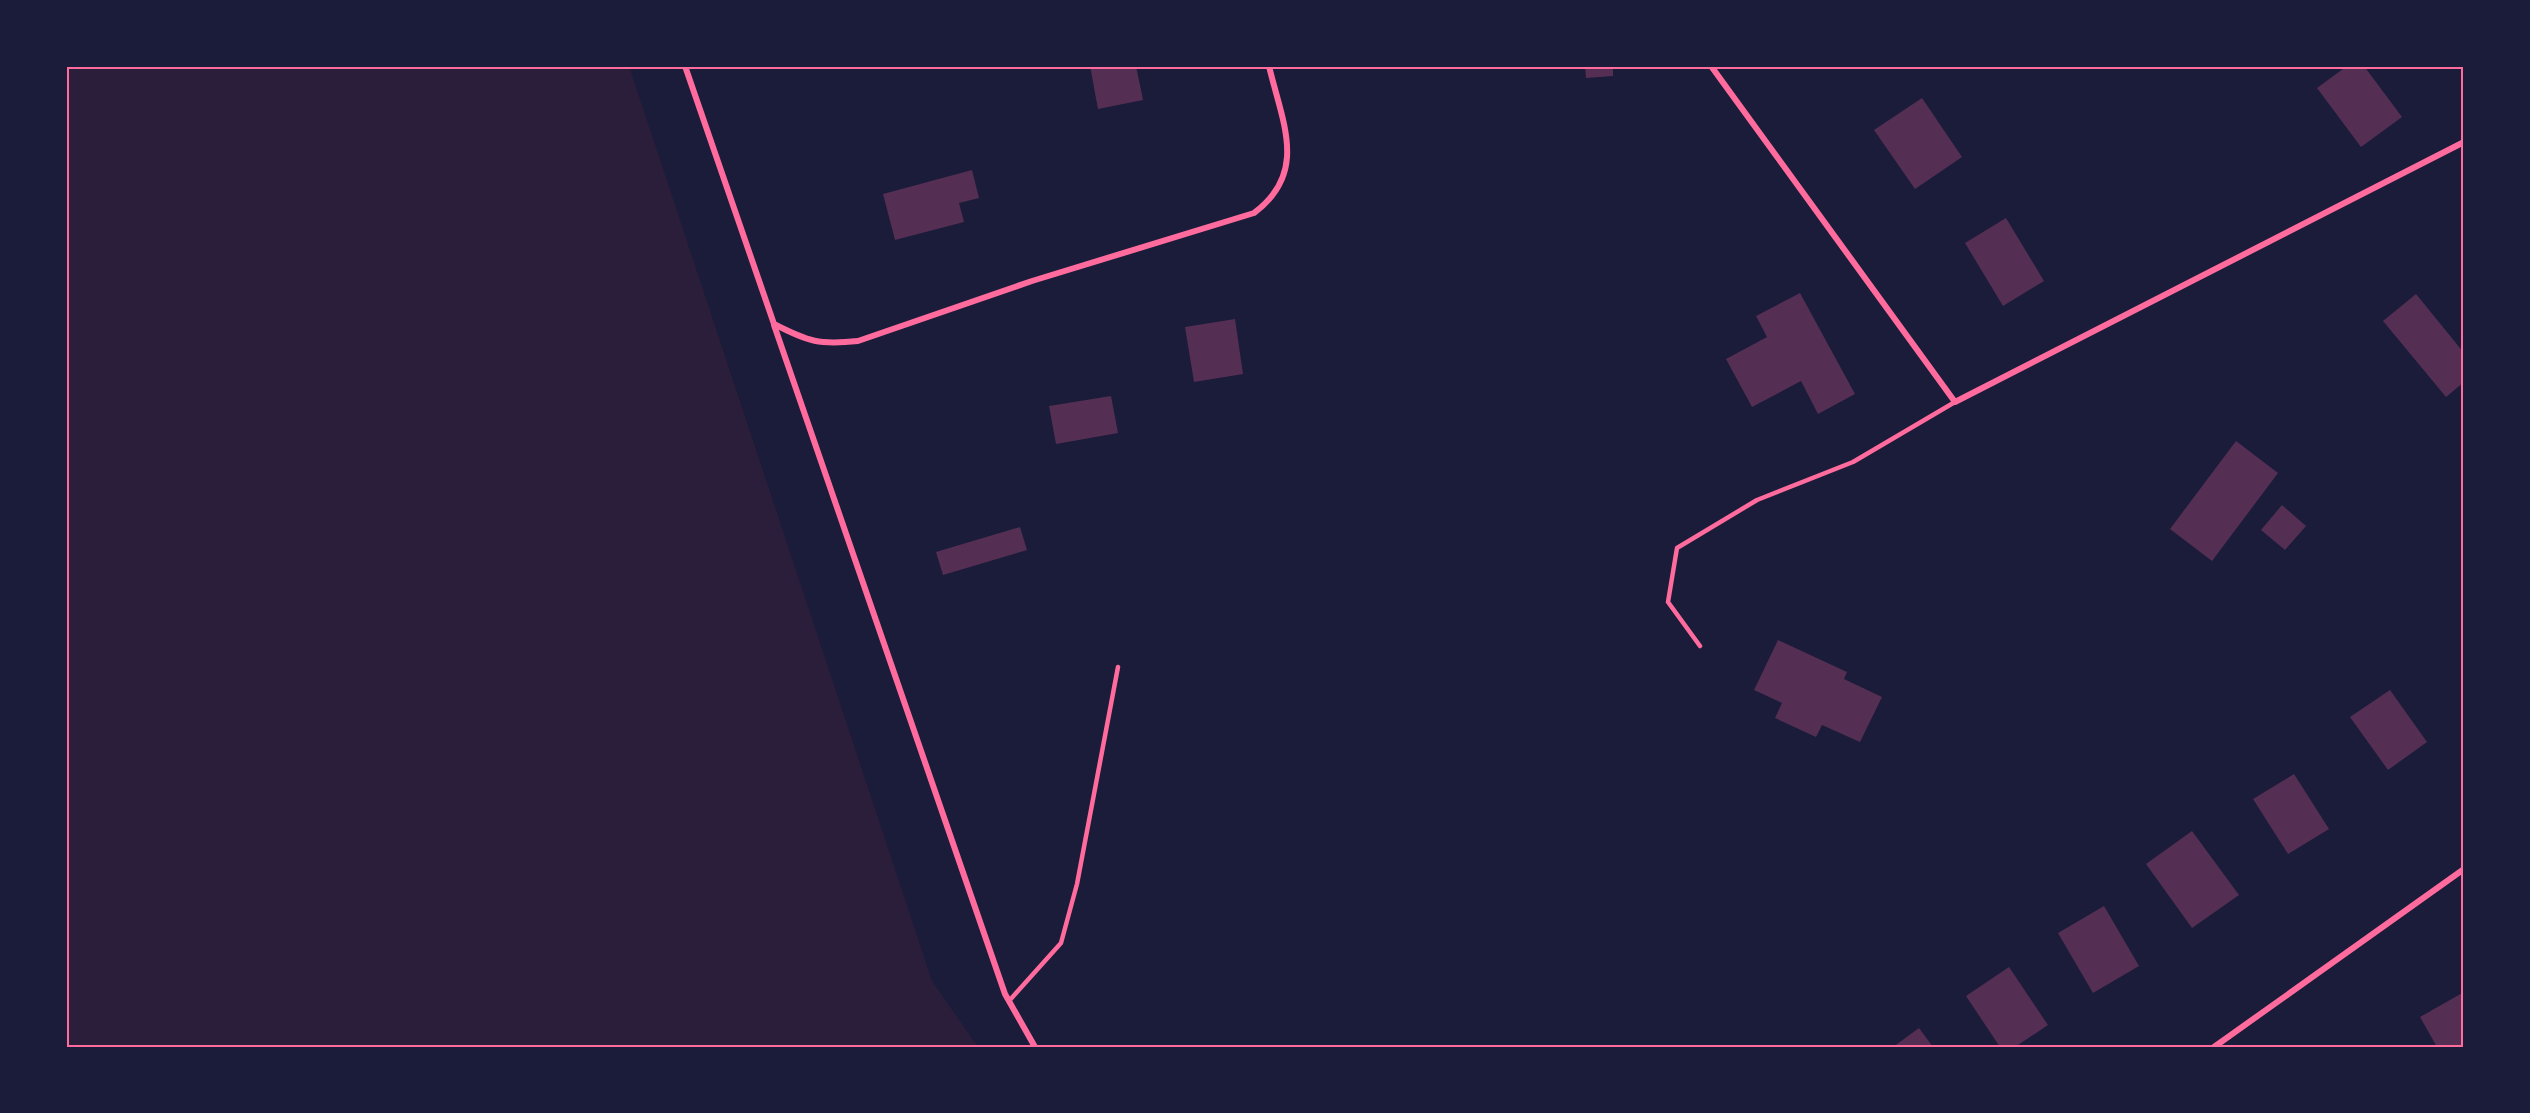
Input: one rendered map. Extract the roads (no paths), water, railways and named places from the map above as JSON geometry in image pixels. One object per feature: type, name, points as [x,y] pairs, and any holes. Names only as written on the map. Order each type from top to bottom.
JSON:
[{"type":"street","points":[[684,66],[1009,1001],[1035,1047]]},
{"type":"street","points":[[774,324],[804,339],[831,344],[858,341],[1032,281],[1254,213],[1268,203],[1279,189],[1286,173],[1288,156],[1269,66]]},
{"type":"street","points":[[1711,66],[1955,402],[2464,142]]},
{"type":"street","points":[[2214,1047],[2464,870]]},
{"type":"lane","points":[[1700,646],[1668,602],[1677,548],[1757,500],[1853,462],[1955,402]]},
{"type":"lane","points":[[1009,1001],[1061,943],[1077,884],[1118,668]]}]
